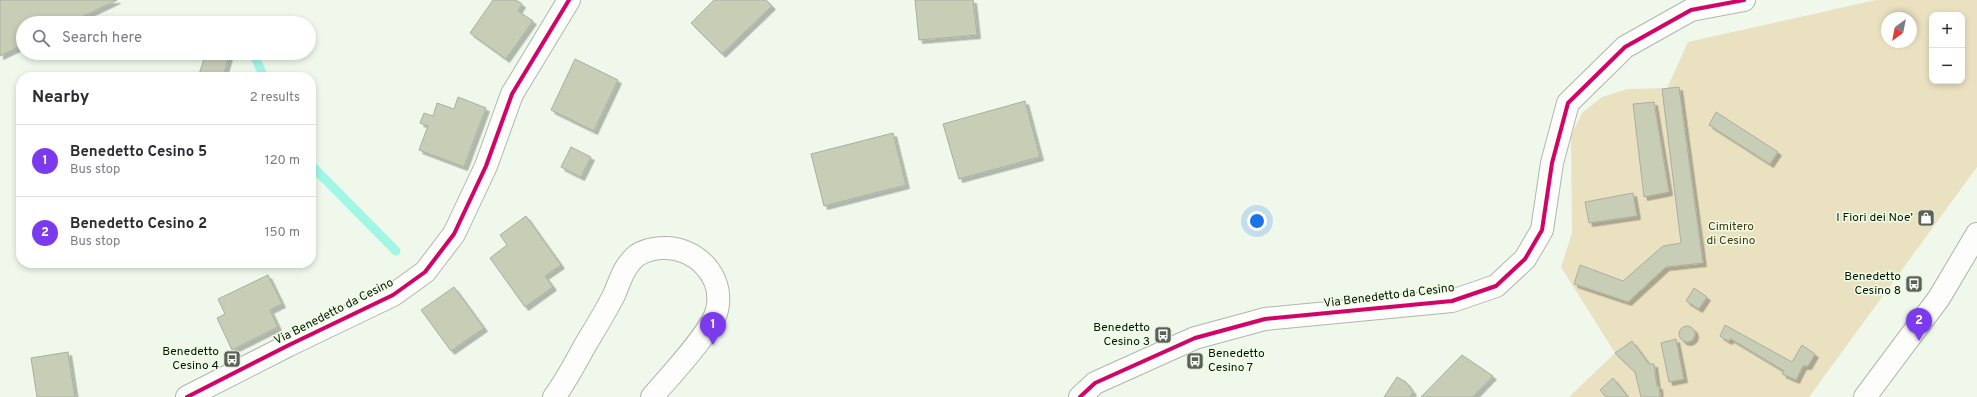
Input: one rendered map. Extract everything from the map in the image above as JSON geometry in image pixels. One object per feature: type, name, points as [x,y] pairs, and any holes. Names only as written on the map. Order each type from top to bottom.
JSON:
[{"type":"street","name":"Via Benedetto da Cesino","points":[[187,397],[289,345],[394,295],[425,272],[454,234],[486,166],[512,94],[569,0]]},
{"type":"street","name":"Via Benedetto da Cesino","points":[[1080,397],[1095,383],[1195,338],[1265,319],[1452,301],[1496,286],[1525,259],[1542,230],[1552,163],[1568,103],[1625,47],[1691,10],[1744,0]]},
{"type":"street","points":[[1865,397],[1939,298],[1977,234]]},
{"type":"street","points":[[554,397],[614,295],[625,267],[638,255],[654,248],[672,247],[688,252],[703,262],[713,276],[718,293],[717,310],[710,326],[652,397]]},
{"type":"green space","name":"Cimitero di Cesino","points":[[1876,0],[1977,0],[1977,167],[1809,397],[1569,397],[1615,353],[1561,267],[1572,233],[1571,136],[1582,113],[1602,97],[1628,89],[1667,88],[1688,42]]},
{"type":"building","points":[[0,0],[117,0],[84,16],[16,16],[16,48],[0,56]]},
{"type":"building","points":[[493,0],[516,0],[522,4],[518,11],[533,21],[506,59],[470,33]]},
{"type":"building","points":[[714,0],[766,0],[772,6],[722,54],[691,23]]},
{"type":"building","points":[[915,0],[973,0],[977,35],[919,40]]},
{"type":"building","points":[[575,59],[618,80],[594,131],[551,110]]},
{"type":"building","points":[[204,60],[228,60],[224,72],[200,72]]},
{"type":"building","points":[[1679,87],[1703,263],[1666,267],[1628,302],[1574,284],[1580,265],[1623,281],[1663,246],[1681,243],[1662,89]]},
{"type":"building","points":[[458,97],[486,108],[464,167],[419,150],[428,126],[420,123],[424,113],[433,116],[437,103],[454,109]]},
{"type":"building","points":[[1025,101],[1040,157],[959,179],[943,124]]},
{"type":"building","points":[[1654,102],[1669,192],[1644,197],[1633,104]]},
{"type":"building","points":[[1716,112],[1778,152],[1770,164],[1709,125]]},
{"type":"building","points":[[893,133],[906,185],[824,206],[811,154]]},
{"type":"building","points":[[571,147],[591,157],[581,177],[561,167]]},
{"type":"building","points":[[1633,193],[1637,216],[1589,223],[1585,202]]},
{"type":"building","points":[[526,216],[561,265],[545,276],[553,287],[525,307],[490,258],[507,245],[500,235]]},
{"type":"building","points":[[268,275],[282,304],[270,310],[278,327],[232,350],[217,318],[225,314],[218,299]]},
{"type":"building","points":[[454,287],[484,328],[451,351],[421,310]]},
{"type":"building","points":[[1694,288],[1707,297],[1699,309],[1686,301]]},
{"type":"building","points":[[1725,325],[1792,362],[1802,345],[1815,354],[1808,366],[1803,366],[1796,380],[1782,374],[1784,371],[1731,339],[1728,341],[1720,336]]},
{"type":"building","points":[[1687,326],[1693,328],[1695,334],[1693,340],[1687,342],[1681,340],[1679,334],[1681,328]]},
{"type":"building","points":[[1676,339],[1684,379],[1669,382],[1661,343]]},
{"type":"building","points":[[1632,341],[1649,364],[1654,364],[1660,397],[1641,397],[1635,372],[1615,353]]},
{"type":"building","points":[[68,352],[75,397],[37,397],[31,358]]},
{"type":"building","points":[[1462,355],[1493,376],[1473,397],[1421,397]]},
{"type":"building","points":[[1397,377],[1406,382],[1413,392],[1410,397],[1384,397]]},
{"type":"building","points":[[1613,378],[1628,397],[1606,397],[1600,390]]},
{"type":"waterway","points":[[256,60],[262,72]]},
{"type":"waterway","points":[[316,170],[396,251]]},
{"type":"cycle path","points":[[187,397],[289,345],[393,295],[425,272],[454,234],[486,166],[512,94],[569,0]]},
{"type":"cycle path","points":[[1080,397],[1095,383],[1195,338],[1265,319],[1452,301],[1496,286],[1525,259],[1542,230],[1552,163],[1568,103],[1625,47],[1691,10],[1744,0]]},
{"type":"place","name":"I Fiori dei Noe’","points":[[1926,218]]},
{"type":"place","name":"Benedetto Cesino 8","points":[[1914,284]]},
{"type":"place","name":"Benedetto Cesino 3","points":[[1163,335]]},
{"type":"place","name":"Benedetto Cesino 2","points":[[1919,341]]},
{"type":"place","name":"Benedetto Cesino 5","points":[[713,345]]},
{"type":"place","name":"Benedetto Cesino 4","points":[[232,359]]},
{"type":"place","name":"Benedetto Cesino 7","points":[[1195,361]]}]
